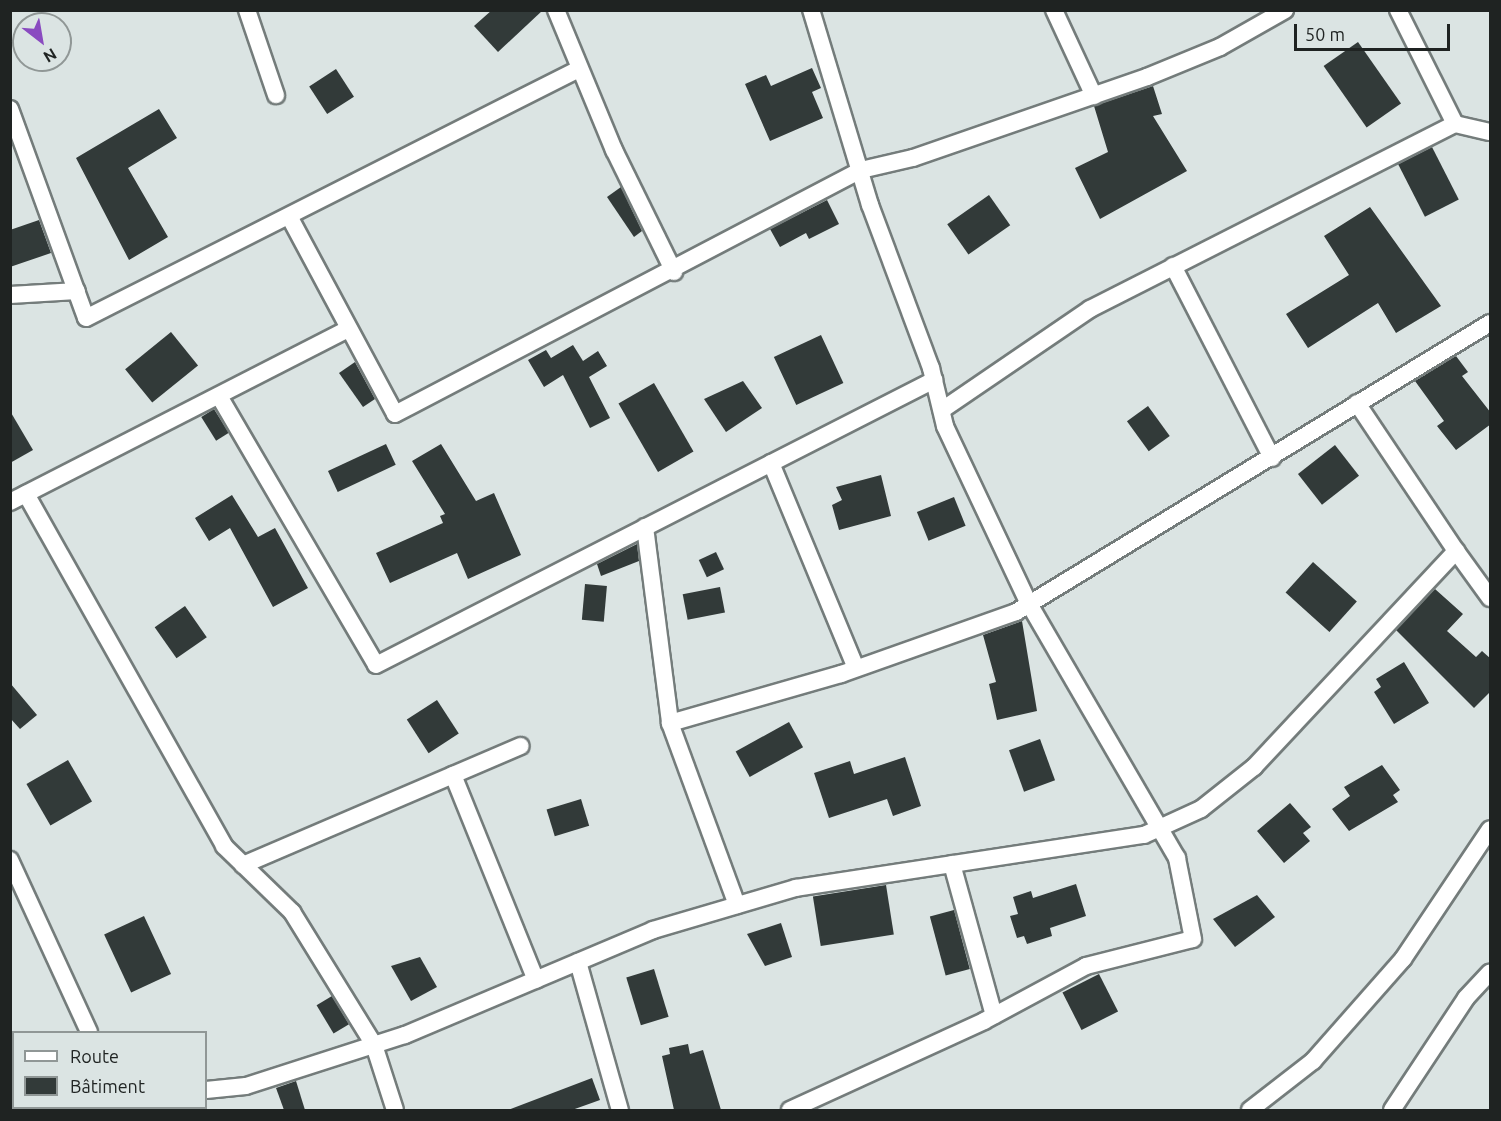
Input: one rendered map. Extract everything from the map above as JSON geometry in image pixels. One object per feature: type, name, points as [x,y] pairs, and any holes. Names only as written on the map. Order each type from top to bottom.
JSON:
[{"type":"street","points":[[247,10],[276,95]]},
{"type":"street","points":[[556,10],[579,69],[674,272]]},
{"type":"street","points":[[790,1110],[994,1015],[1086,966],[1193,939],[1177,858],[1162,827],[1029,604],[942,410],[934,380],[861,170],[811,10]]},
{"type":"street","points":[[1054,10],[1094,96]]},
{"type":"street","points":[[290,218],[346,330],[395,414],[674,272],[861,170],[913,158],[1094,96],[1220,47],[1285,10]]},
{"type":"street","points":[[1398,10],[1455,124],[1488,137]]},
{"type":"street","points":[[10,109],[44,213],[86,318],[250,231],[290,218],[579,69]]},
{"type":"street","points":[[942,410],[1090,309],[1455,124]]},
{"type":"street","points":[[1173,266],[1272,458]]},
{"type":"street","points":[[10,295],[77,291]]},
{"type":"street","points":[[670,723],[856,668],[1029,604],[1491,323]]},
{"type":"street","points":[[10,502],[346,330]]},
{"type":"street","points":[[219,396],[376,665],[934,380]]},
{"type":"street","points":[[1357,403],[1456,552],[1491,598]]},
{"type":"street","points":[[771,463],[856,668]]},
{"type":"street","points":[[26,494],[224,846],[292,912],[375,1045],[395,1110]]},
{"type":"street","points":[[645,527],[670,723],[737,905]]},
{"type":"street","points":[[207,1090],[246,1086],[375,1045],[653,930],[796,888],[1144,835],[1201,809],[1254,767],[1456,552]]},
{"type":"street","points":[[243,865],[521,746]]},
{"type":"street","points":[[453,775],[536,980]]},
{"type":"street","points":[[1250,1110],[1313,1061],[1403,959],[1491,829]]},
{"type":"street","points":[[10,860],[89,1031]]},
{"type":"street","points":[[952,864],[994,1015]]},
{"type":"street","points":[[578,962],[620,1110]]},
{"type":"street","points":[[1392,1110],[1466,998],[1491,972]]},
{"type":"building","points":[[492,10],[543,10],[498,52],[474,26]]},
{"type":"building","points":[[1358,42],[1401,103],[1367,128],[1324,66]]},
{"type":"building","points":[[812,68],[821,88],[812,92],[823,118],[770,141],[745,84],[766,75],[771,86]]},
{"type":"building","points":[[336,69],[354,97],[327,114],[309,86]]},
{"type":"building","points":[[1153,86],[1162,114],[1153,116],[1187,171],[1100,219],[1075,168],[1108,152],[1094,106]]},
{"type":"building","points":[[159,109],[177,138],[128,168],[168,237],[129,260],[76,158]]},
{"type":"building","points":[[1432,147],[1459,200],[1425,217],[1398,164]]},
{"type":"building","points":[[621,187],[642,231],[634,237],[607,197]]},
{"type":"building","points":[[989,195],[1010,225],[968,255],[947,224]]},
{"type":"building","points":[[827,200],[839,224],[809,239],[806,233],[780,247],[770,229]]},
{"type":"building","points":[[1370,207],[1441,306],[1396,333],[1378,303],[1308,348],[1286,314],[1349,275],[1324,236]]},
{"type":"building","points":[[39,220],[51,253],[10,267],[10,230]]},
{"type":"building","points":[[171,332],[198,365],[152,403],[125,369]]},
{"type":"building","points":[[821,335],[843,383],[796,405],[774,357]]},
{"type":"building","points":[[573,345],[583,361],[598,351],[607,366],[589,377],[610,418],[590,428],[563,375],[544,387],[528,360],[546,350],[551,358]]},
{"type":"building","points":[[1456,356],[1468,372],[1462,376],[1491,413],[1491,424],[1456,450],[1437,426],[1444,421],[1415,381]]},
{"type":"building","points":[[355,362],[375,399],[363,407],[339,373]]},
{"type":"building","points":[[743,381],[762,408],[726,432],[704,399]]},
{"type":"building","points":[[654,383],[694,451],[658,472],[618,404]]},
{"type":"building","points":[[1148,406],[1170,436],[1149,451],[1127,421]]},
{"type":"building","points":[[214,409],[229,433],[216,441],[201,417]]},
{"type":"building","points":[[10,411],[33,450],[10,463]]},
{"type":"building","points":[[386,444],[396,465],[338,492],[328,471]]},
{"type":"building","points":[[441,444],[476,501],[494,493],[521,555],[468,579],[457,553],[390,583],[376,553],[443,523],[440,516],[445,514],[412,461]]},
{"type":"building","points":[[1335,445],[1359,476],[1322,505],[1298,474]]},
{"type":"building","points":[[881,475],[891,516],[839,530],[832,505],[842,500],[836,487]]},
{"type":"building","points":[[232,495],[258,537],[275,528],[308,588],[273,607],[230,528],[209,541],[195,518]]},
{"type":"building","points":[[954,497],[966,526],[929,541],[917,512]]},
{"type":"building","points":[[637,544],[639,561],[601,576],[597,564]]},
{"type":"building","points":[[716,552],[724,569],[707,577],[699,560]]},
{"type":"building","points":[[1313,562],[1357,601],[1329,632],[1286,592]]},
{"type":"building","points":[[585,584],[607,586],[604,622],[582,620]]},
{"type":"building","points":[[720,587],[725,613],[688,620],[683,594]]},
{"type":"building","points":[[1435,589],[1463,614],[1447,631],[1476,657],[1482,651],[1491,659],[1491,691],[1474,708],[1396,630]]},
{"type":"building","points":[[185,606],[207,637],[176,658],[155,627]]},
{"type":"building","points":[[1022,621],[1037,711],[997,720],[989,684],[996,682],[983,635]]},
{"type":"building","points":[[1404,662],[1429,703],[1394,724],[1374,692],[1381,687],[1376,679]]},
{"type":"building","points":[[10,683],[37,715],[20,729],[10,718]]},
{"type":"building","points":[[437,700],[459,734],[429,753],[407,720]]},
{"type":"building","points":[[789,722],[803,747],[750,777],[736,752]]},
{"type":"building","points":[[1040,739],[1055,780],[1024,792],[1009,750]]},
{"type":"building","points":[[905,757],[921,806],[893,816],[887,799],[829,818],[814,773],[850,761],[854,774]]},
{"type":"building","points":[[68,760],[92,802],[50,826],[26,784]]},
{"type":"building","points":[[1382,765],[1400,790],[1393,795],[1398,802],[1349,831],[1332,809],[1350,796],[1344,787]]},
{"type":"building","points":[[581,799],[589,826],[555,836],[547,810]]},
{"type":"building","points":[[1290,803],[1311,827],[1303,833],[1310,841],[1284,863],[1257,831]]},
{"type":"building","points":[[1076,884],[1086,916],[1050,928],[1052,936],[1027,944],[1024,936],[1017,938],[1010,916],[1018,914],[1013,897],[1031,891],[1033,898]]},
{"type":"building","points":[[886,885],[894,934],[821,946],[813,897]]},
{"type":"building","points":[[1257,895],[1275,917],[1235,947],[1213,919]]},
{"type":"building","points":[[954,910],[970,969],[946,975],[930,916]]},
{"type":"building","points":[[144,916],[171,974],[131,993],[104,935]]},
{"type":"building","points":[[781,923],[792,957],[765,966],[747,934]]},
{"type":"building","points":[[420,957],[437,987],[411,1001],[391,966]]},
{"type":"building","points":[[654,969],[669,1017],[641,1025],[626,977]]},
{"type":"building","points":[[1099,974],[1118,1011],[1082,1030],[1062,993]]},
{"type":"building","points":[[332,996],[349,1024],[334,1034],[317,1005]]},
{"type":"building","points":[[688,1044],[690,1054],[703,1050],[721,1110],[674,1110],[662,1056],[670,1054],[669,1048]]},
{"type":"building","points":[[592,1078],[600,1100],[572,1110],[508,1110]]},
{"type":"building","points":[[296,1081],[305,1110],[284,1110],[276,1088]]}]
